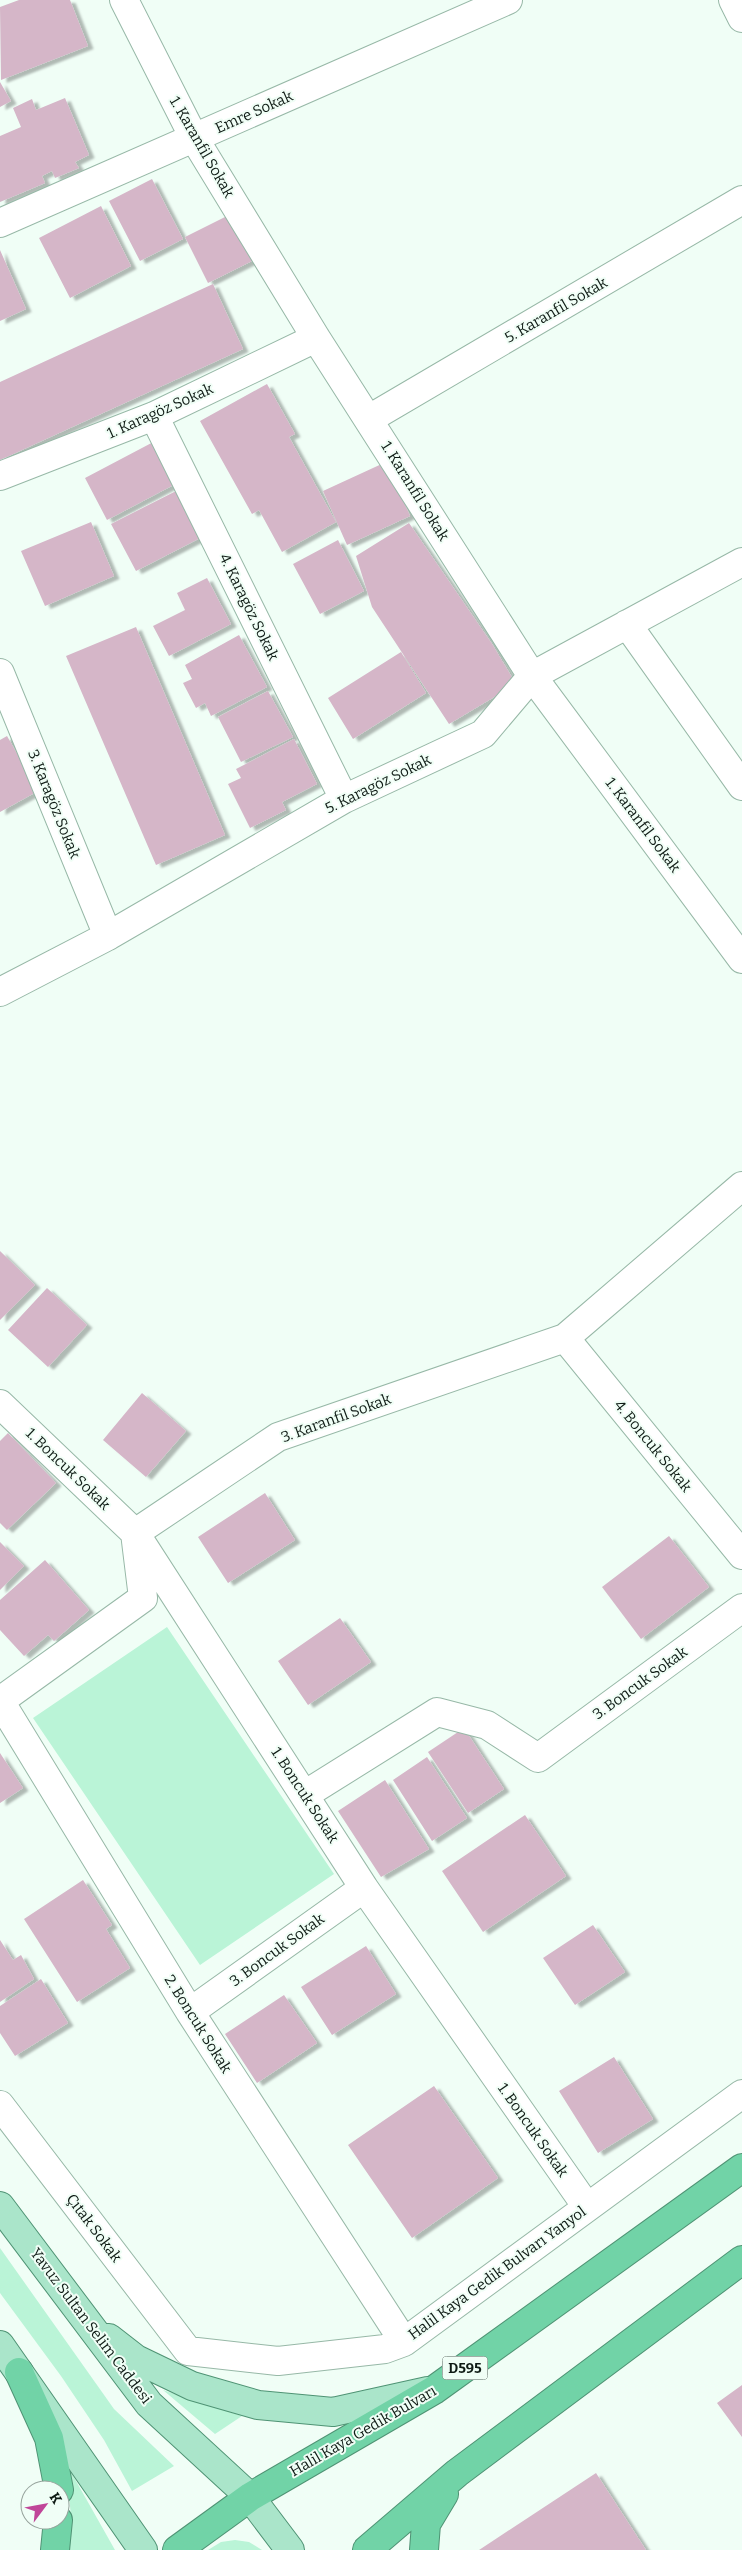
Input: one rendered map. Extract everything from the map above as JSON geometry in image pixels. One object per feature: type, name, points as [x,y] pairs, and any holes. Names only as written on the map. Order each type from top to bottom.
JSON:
[{"type":"highway","name":"Halil Kaya Gedik Bulvarı","points":[[177,2550],[250,2497],[434,2390],[742,2168]]},
{"type":"highway","points":[[368,2550],[457,2473],[742,2260]]},
{"type":"highway","points":[[19,2372],[49,2438],[57,2480]]},
{"type":"highway","points":[[424,2550],[426,2524],[457,2473]]},
{"type":"highway","points":[[55,2550],[57,2530]]},
{"type":"main road","name":"Yavuz Sultan Selim Caddesi","points":[[0,2206],[149,2404],[250,2497],[290,2550]]},
{"type":"main road","points":[[81,2316],[136,2359],[192,2386],[258,2406],[333,2412],[434,2390]]},
{"type":"main road","points":[[0,2345],[143,2550]]},
{"type":"street","name":"1. Karanfil Sokak","points":[[124,0],[194,138],[316,338],[532,676],[742,959]]},
{"type":"street","name":"Emre Sokak","points":[[0,223],[508,0]]},
{"type":"street","points":[[733,0],[742,18]]},
{"type":"street","name":"5. Karanfil Sokak","points":[[369,419],[742,200]]},
{"type":"street","name":"1. Karagöz Sokak","points":[[0,476],[154,416],[316,338]]},
{"type":"street","name":"4. Karagöz Sokak","points":[[154,416],[344,799]]},
{"type":"street","name":"5. Karagöz Sokak","points":[[0,992],[108,936],[344,799],[483,734],[532,676],[742,562]]},
{"type":"street","points":[[627,624],[742,786]]},
{"type":"street","name":"3. Karagöz Sokak","points":[[0,673],[108,936]]},
{"type":"street","name":"3. Karanfil Sokak","points":[[135,1533],[278,1437],[565,1338],[742,1186]]},
{"type":"street","name":"4. Boncuk Sokak","points":[[565,1338],[742,1555]]},
{"type":"street","name":"1. Boncuk Sokak","points":[[0,1404],[135,1533],[306,1794],[364,1888],[587,2207]]},
{"type":"street","points":[[0,1701],[143,1598],[135,1533]]},
{"type":"street","name":"3. Boncuk Sokak","points":[[306,1794],[437,1712],[487,1725],[538,1758],[742,1608]]},
{"type":"street","name":"2. Boncuk Sokak","points":[[0,1701],[190,2012],[404,2342]]},
{"type":"street","name":"3. Boncuk Sokak","points":[[190,2012],[364,1888]]},
{"type":"street","name":"Halil Kaya Gedik Bulvarı Yanyol","points":[[188,2351],[278,2361],[385,2349],[404,2342],[742,2094]]},
{"type":"street","name":"Çıtak Sokak","points":[[0,2104],[188,2351]]},
{"type":"green space","points":[[167,1627],[334,1874],[200,1965],[33,1718]]},
{"type":"green space","points":[[0,2248],[114,2409],[174,2466],[132,2491],[104,2440],[61,2376],[0,2293]]},
{"type":"green space","points":[[163,2390],[242,2416],[215,2434]]},
{"type":"green space","points":[[67,2465],[115,2550],[69,2550],[71,2519],[70,2480],[68,2480]]},
{"type":"green space","points":[[235,2540],[249,2542],[262,2550],[208,2550],[221,2542]]},
{"type":"building","points":[[19,0],[70,0],[88,46],[1,80],[0,7]]},
{"type":"building","points":[[0,82],[11,101],[0,107]]},
{"type":"building","points":[[65,98],[89,155],[75,162],[79,168],[55,178],[52,171],[42,176],[45,183],[0,202],[0,136],[21,127],[13,108],[32,99],[36,110]]},
{"type":"building","points":[[152,179],[183,239],[140,261],[109,201]]},
{"type":"building","points":[[101,206],[131,266],[70,298],[39,238]]},
{"type":"building","points":[[235,212],[258,258],[208,283],[185,237]]},
{"type":"building","points":[[0,250],[26,309],[0,321]]},
{"type":"building","points":[[213,284],[243,349],[0,460],[0,382]]},
{"type":"building","points":[[267,384],[295,434],[289,437],[336,522],[282,552],[259,510],[252,514],[200,421]]},
{"type":"building","points":[[159,439],[181,481],[107,520],[85,478]]},
{"type":"building","points":[[386,462],[410,516],[347,545],[323,491]]},
{"type":"building","points":[[180,489],[204,536],[136,571],[111,524]]},
{"type":"building","points":[[91,522],[114,576],[45,606],[21,551]]},
{"type":"building","points":[[409,523],[492,644],[516,684],[449,724],[372,607],[356,556]]},
{"type":"building","points":[[338,540],[364,591],[320,614],[293,564]]},
{"type":"building","points":[[207,578],[231,624],[169,656],[153,626],[185,610],[177,593]]},
{"type":"building","points":[[136,627],[225,835],[156,865],[66,656]]},
{"type":"building","points":[[239,635],[267,687],[211,716],[205,703],[196,708],[183,683],[192,679],[185,665]]},
{"type":"building","points":[[401,652],[426,693],[353,739],[328,698]]},
{"type":"building","points":[[268,691],[293,737],[241,762],[218,717]]},
{"type":"building","points":[[7,736],[38,791],[0,812],[0,740]]},
{"type":"building","points":[[294,739],[317,784],[282,802],[286,810],[250,828],[228,784],[241,778],[236,769]]},
{"type":"building","points":[[0,1251],[35,1285],[0,1320]]},
{"type":"building","points":[[47,1288],[87,1325],[48,1367],[8,1330]]},
{"type":"building","points":[[142,1393],[186,1431],[146,1477],[103,1440]]},
{"type":"building","points":[[8,1433],[56,1483],[7,1530],[0,1523],[0,1441]]},
{"type":"building","points":[[265,1493],[295,1540],[228,1583],[198,1537]]},
{"type":"building","points":[[669,1536],[709,1587],[641,1639],[602,1587]]},
{"type":"building","points":[[0,1542],[24,1566],[0,1590]]},
{"type":"building","points":[[45,1560],[89,1610],[54,1641],[48,1635],[24,1656],[0,1630],[0,1600]]},
{"type":"building","points":[[340,1618],[371,1662],[308,1705],[278,1661]]},
{"type":"building","points":[[464,1728],[504,1789],[468,1813],[428,1752]]},
{"type":"building","points":[[0,1753],[23,1788],[0,1803]]},
{"type":"building","points":[[427,1757],[467,1818],[432,1841],[393,1780]]},
{"type":"building","points":[[385,1780],[429,1849],[381,1877],[338,1811]]},
{"type":"building","points":[[525,1815],[566,1876],[483,1932],[442,1871]]},
{"type":"building","points":[[83,1880],[112,1925],[106,1929],[130,1968],[77,2002],[24,1919]]},
{"type":"building","points":[[593,1925],[625,1972],[575,2005],[543,1958]]},
{"type":"building","points":[[0,1940],[13,1960],[21,1955],[34,1979],[0,2002]]},
{"type":"building","points":[[366,1946],[396,1994],[332,2035],[301,1987]]},
{"type":"building","points":[[41,1979],[68,2023],[15,2056],[0,2033],[0,2006]]},
{"type":"building","points":[[284,1995],[317,2043],[257,2083],[225,2034]]},
{"type":"building","points":[[614,2057],[653,2119],[598,2153],[559,2091]]},
{"type":"building","points":[[434,2086],[498,2178],[412,2238],[348,2145]]},
{"type":"building","points":[[742,2385],[742,2437],[717,2403]]},
{"type":"building","points":[[596,2473],[646,2550],[479,2550]]}]
